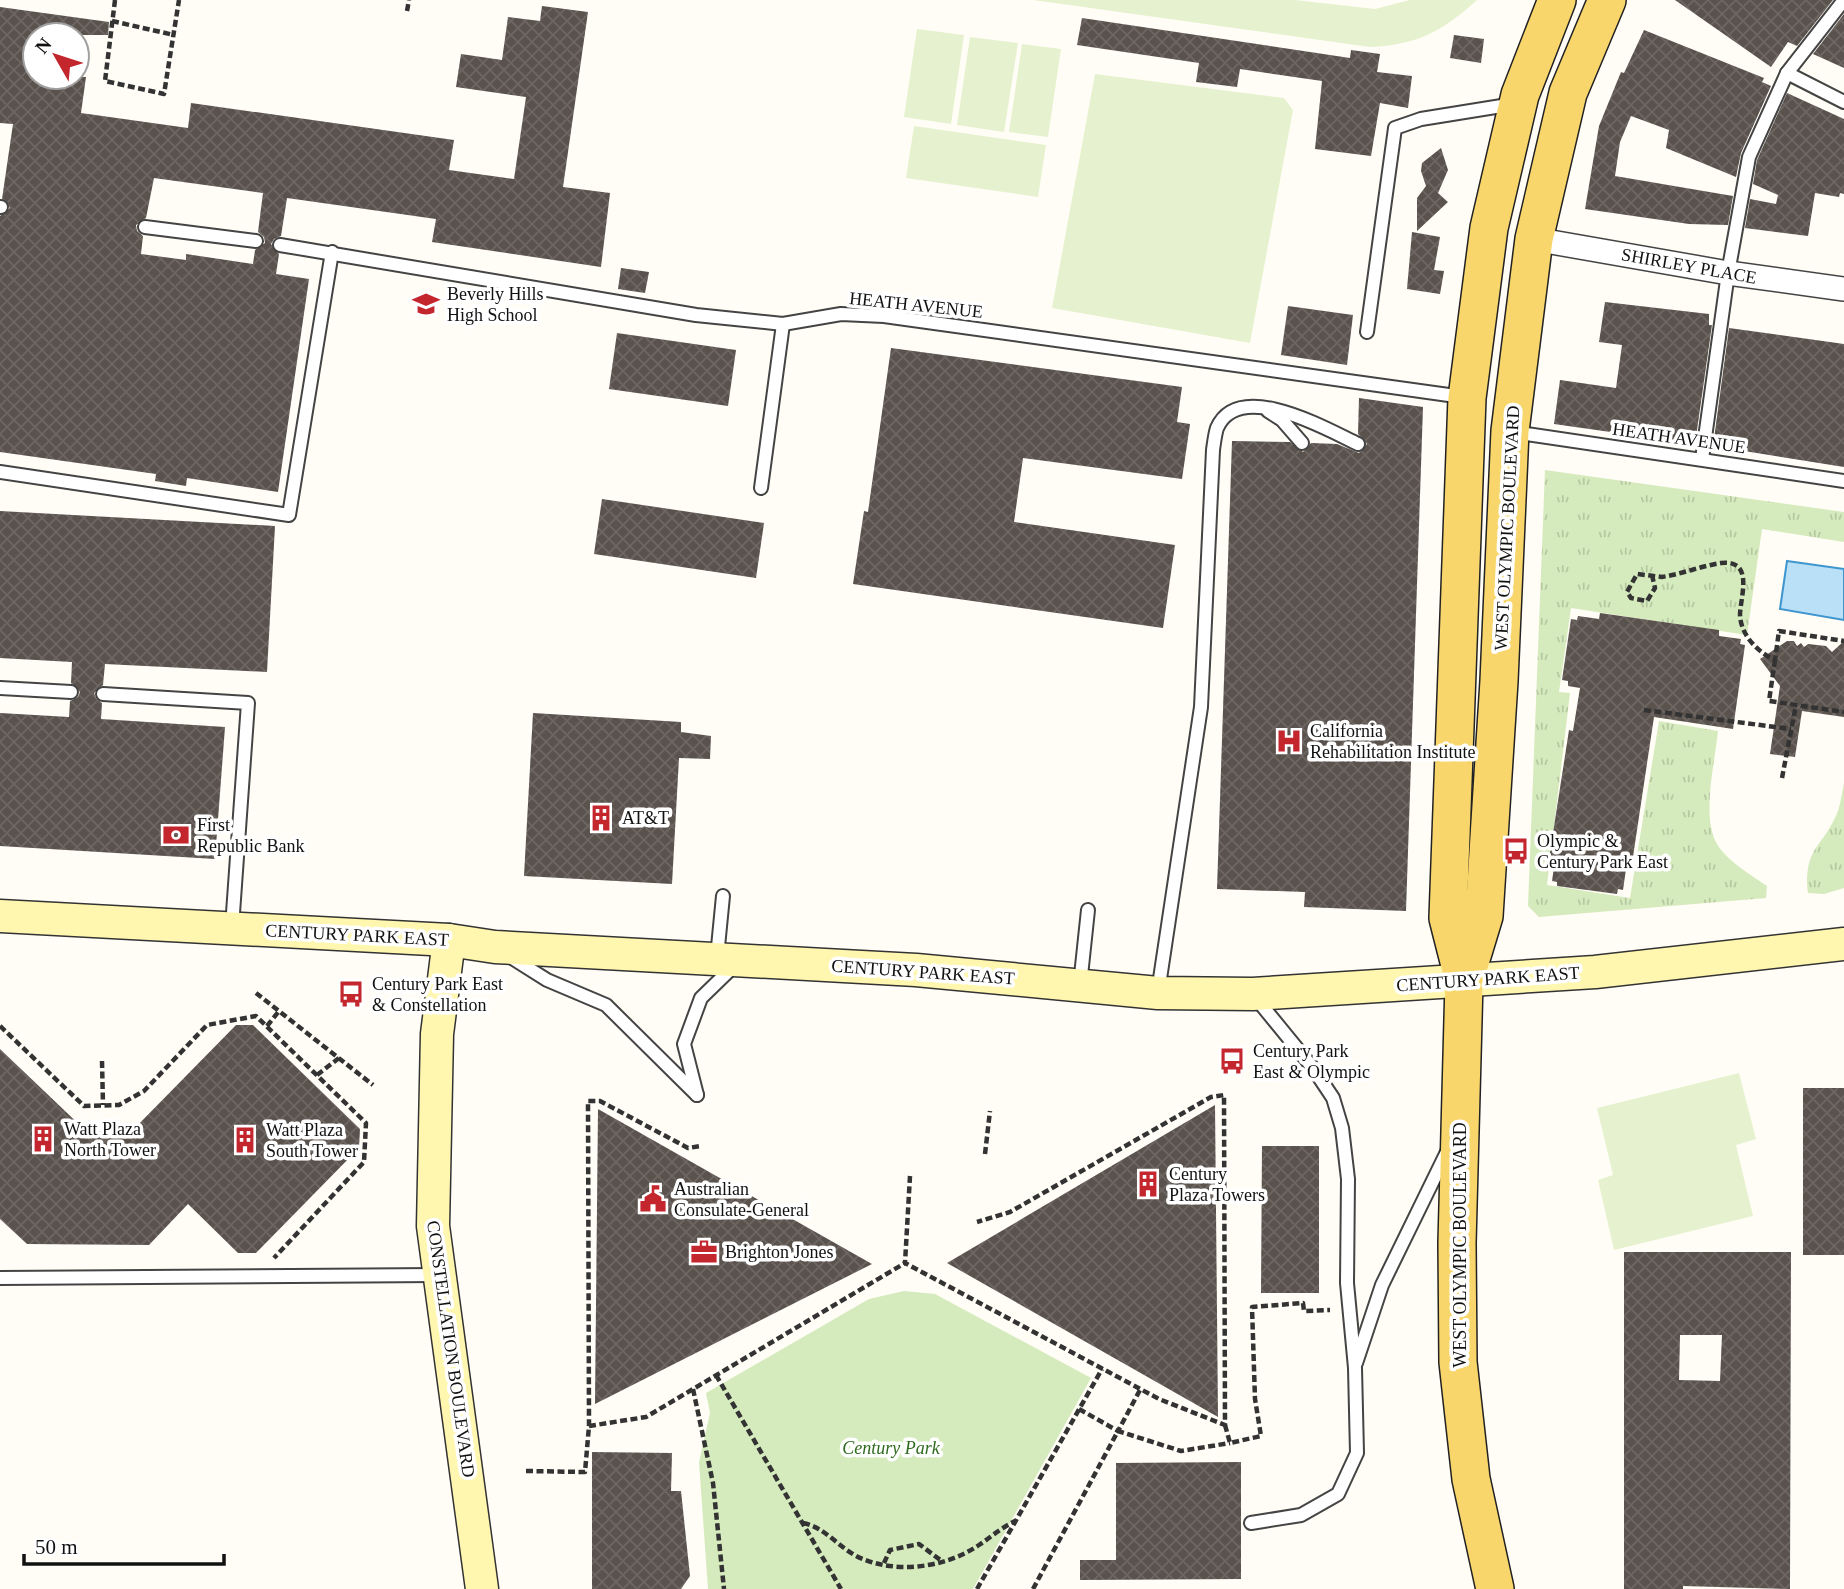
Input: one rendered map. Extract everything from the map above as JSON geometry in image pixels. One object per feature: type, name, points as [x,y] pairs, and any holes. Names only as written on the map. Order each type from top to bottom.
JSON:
[{"type":"main road","name":"WEST OLYMPIC BOULEVARD","points":[[1464,982],[1448,918],[1467,398],[1489,228],[1518,103],[1557,0]]},
{"type":"main road","name":"WEST OLYMPIC BOULEVARD","points":[[1495,1589],[1477,1515],[1465,1440],[1457,1336],[1464,982],[1484,916],[1498,700],[1510,431],[1534,239],[1568,93],[1607,0]]},
{"type":"main road","name":"CENTURY PARK EAST","points":[[0,916],[449,940],[495,947],[729,958],[962,974],[1158,993],[1253,994],[1464,982],[1664,966],[1844,944]]},
{"type":"main road","name":"CONSTELLATION BOULEVARD","points":[[449,940],[437,1034],[433,1226],[482,1589]]},
{"type":"main road","points":[[1471,1589],[1477,1515]]},
{"type":"main road","points":[[1477,1515],[1517,1589]]},
{"type":"street","name":"SHIRLEY PLACE","points":[[1534,239],[1728,273],[1844,289]]},
{"type":"lane","points":[[1702,459],[1728,273],[1749,157],[1787,73],[1844,0]]},
{"type":"lane","points":[[1787,73],[1844,102]]},
{"type":"lane","points":[[1367,332],[1395,128],[1421,119],[1518,103]]},
{"type":"lane","points":[[145,227],[256,242]]},
{"type":"lane","name":"HEATH AVENUE","points":[[280,245],[696,315],[783,324],[841,314],[884,316],[1467,398]]},
{"type":"lane","points":[[0,472],[289,515],[332,252]]},
{"type":"lane","points":[[761,488],[783,324]]},
{"type":"lane","points":[[1262,407],[1282,420],[1302,443]]},
{"type":"lane","points":[[1158,993],[1201,707],[1213,450],[1218,426],[1233,413],[1262,407],[1295,414],[1358,444]]},
{"type":"lane","name":"HEATH AVENUE","points":[[1510,431],[1844,481]]},
{"type":"lane","points":[[0,688],[71,692]]},
{"type":"lane","points":[[103,694],[248,703],[232,928]]},
{"type":"lane","points":[[495,947],[547,980],[606,1005],[697,1095],[684,1044],[701,998],[729,958],[723,896]]},
{"type":"lane","points":[[1080,985],[1088,910]]},
{"type":"lane","points":[[1251,1523],[1301,1515],[1338,1494],[1357,1453],[1355,1368],[1347,1283],[1348,1178],[1342,1128],[1333,1098],[1313,1068],[1253,994]]},
{"type":"lane","points":[[1355,1368],[1382,1285],[1460,1127]]},
{"type":"lane","points":[[0,1278],[438,1275]]},
{"type":"path","points":[[115,0],[105,81],[164,94],[179,0]]},
{"type":"path","points":[[407,11],[409,0]]},
{"type":"path","points":[[112,21],[174,35]]},
{"type":"path","points":[[1652,575],[1655,588],[1647,601],[1631,598],[1627,592],[1637,574],[1680,574],[1723,563],[1736,568],[1742,574],[1745,589],[1740,615],[1747,635],[1760,653],[1775,660]]},
{"type":"path","points":[[1844,641],[1779,631],[1769,701],[1844,712]]},
{"type":"path","points":[[1783,778],[1796,705]]},
{"type":"path","points":[[1644,710],[1791,729]]},
{"type":"path","points":[[256,993],[373,1085]]},
{"type":"path","points":[[267,1026],[279,1011]]},
{"type":"path","points":[[0,1026],[84,1106],[119,1105],[144,1091],[206,1025],[256,1016],[267,1026],[366,1123],[364,1162],[257,1276]]},
{"type":"path","points":[[317,1075],[339,1058]]},
{"type":"path","points":[[102,1061],[103,1105]]},
{"type":"path","points":[[977,1222],[1010,1212],[1211,1097],[1224,1095],[1225,1425],[1230,1443]]},
{"type":"path","points":[[526,1471],[585,1472],[589,1426],[588,1101],[600,1101],[688,1148],[701,1146]]},
{"type":"path","points":[[985,1154],[990,1111]]},
{"type":"path","points":[[905,1263],[910,1176]]},
{"type":"path","points":[[589,1426],[646,1416],[905,1263]]},
{"type":"path","points":[[905,1263],[1140,1390],[1225,1425]]},
{"type":"path","points":[[1079,1409],[1118,1431],[1181,1451],[1261,1436],[1255,1399],[1252,1307],[1303,1303],[1304,1311],[1330,1310]]},
{"type":"path","points":[[977,1589],[1102,1370]]},
{"type":"path","points":[[716,1375],[841,1589]]},
{"type":"path","points":[[693,1389],[713,1483],[724,1589]]},
{"type":"path","points":[[1033,1589],[1140,1390]]},
{"type":"path","points":[[802,1523],[815,1525],[838,1545],[864,1560],[918,1567],[964,1554],[1016,1520]]},
{"type":"path","points":[[884,1563],[890,1550],[919,1544],[943,1562]]},
{"type":"green space","points":[[1033,0],[1295,0],[1375,9],[1410,0],[1477,0],[1452,21],[1428,35],[1401,43],[1370,47]]},
{"type":"green space","points":[[917,29],[964,35],[951,124],[904,117]]},
{"type":"green space","points":[[970,37],[1018,43],[1004,132],[957,125]]},
{"type":"green space","points":[[1022,44],[1061,49],[1048,137],[1009,132]]},
{"type":"green space","points":[[1095,74],[1284,98],[1293,110],[1250,343],[1052,308]]},
{"type":"green space","points":[[914,126],[1046,145],[1038,197],[906,178]]},
{"type":"green space","points":[[1545,470],[1844,512],[1844,542],[1762,529],[1747,635],[1571,608],[1559,692],[1570,693],[1547,885],[1630,898],[1659,721],[1718,731],[1709,805],[1712,833],[1727,856],[1767,886],[1766,898],[1539,917],[1528,906]]},
{"type":"green space","points":[[1844,783],[1844,888],[1824,894],[1808,893],[1807,878],[1812,856],[1838,811]]},
{"type":"green space","points":[[1739,1073],[1756,1139],[1736,1145],[1753,1216],[1614,1250],[1598,1180],[1613,1175],[1597,1108]]},
{"type":"green space","name":"Century Park","points":[[904,1291],[935,1294],[1091,1378],[973,1589],[708,1589],[699,1462],[710,1413],[706,1393],[869,1299]]},
{"type":"water","points":[[1787,561],[1844,569],[1844,620],[1780,609]]},
{"type":"building","points":[[1675,0],[1833,0],[1797,46],[1788,42],[1771,67]]},
{"type":"building","points":[[542,6],[588,12],[563,187],[610,193],[601,267],[432,242],[436,219],[287,198],[281,236],[271,244],[279,254],[276,274],[309,279],[278,492],[187,478],[186,486],[155,481],[156,474],[0,452],[0,216],[10,208],[2,199],[13,124],[0,123],[0,7],[109,22],[108,35],[91,35],[91,21],[21,21],[21,91],[84,91],[81,113],[188,128],[191,103],[454,140],[449,170],[514,179],[526,97],[456,87],[461,54],[502,60],[508,17],[540,21]],"holes":[[[154,178],[263,193],[258,232],[264,237],[265,243],[255,250],[253,264],[186,254],[186,260],[141,254],[143,236],[137,231],[136,225],[146,218]]]},
{"type":"building","points":[[1844,14],[1844,68],[1813,54]]},
{"type":"building","points":[[1082,18],[1350,58],[1351,50],[1380,54],[1377,72],[1412,76],[1408,108],[1380,103],[1371,156],[1315,149],[1322,81],[1240,69],[1237,87],[1196,82],[1199,63],[1077,45]]},
{"type":"building","points":[[1644,30],[1764,78],[1762,82],[1771,86],[1741,153],[1736,177],[1666,148],[1669,130],[1631,116],[1620,142],[1615,176],[1733,196],[1728,225],[1689,224],[1585,209],[1599,126],[1621,72],[1624,73]]},
{"type":"building","points":[[1454,35],[1484,39],[1481,63],[1450,58]]},
{"type":"building","points":[[1787,93],[1844,119],[1844,194],[1840,193],[1839,197],[1815,193],[1808,236],[1745,228],[1750,199],[1776,204],[1778,195],[1753,184],[1757,160]]},
{"type":"building","points":[[1441,148],[1448,170],[1438,193],[1448,202],[1417,231],[1417,198],[1426,186],[1421,171],[1422,163]]},
{"type":"building","points":[[1412,232],[1440,237],[1434,270],[1444,271],[1440,294],[1407,289]]},
{"type":"building","points":[[621,268],[649,272],[645,293],[618,289]]},
{"type":"building","points":[[1605,302],[1709,314],[1709,325],[1712,325],[1695,444],[1554,424],[1560,380],[1616,388],[1622,345],[1599,342]]},
{"type":"building","points":[[1288,306],[1353,315],[1347,365],[1281,355]]},
{"type":"building","points":[[1729,328],[1844,344],[1844,467],[1713,446]]},
{"type":"building","points":[[617,333],[736,350],[728,406],[609,389]]},
{"type":"building","points":[[891,348],[1182,387],[1177,422],[1190,424],[1182,479],[1023,458],[1014,522],[1175,545],[1163,628],[853,584],[864,511],[868,512]]},
{"type":"building","points":[[1359,398],[1423,407],[1406,911],[1304,907],[1305,892],[1217,889],[1232,441],[1290,442],[1303,452],[1311,443],[1337,444],[1359,453],[1367,444],[1358,434]]},
{"type":"building","points":[[602,499],[764,523],[756,578],[594,554]]},
{"type":"building","points":[[0,511],[275,526],[267,672],[105,664],[103,685],[94,693],[102,703],[101,719],[225,727],[215,859],[0,846],[0,713],[69,717],[70,701],[78,697],[80,692],[71,683],[72,662],[0,658]]},
{"type":"building","points":[[1600,613],[1719,630],[1719,636],[1741,639],[1740,644],[1745,645],[1733,729],[1654,717],[1631,870],[1626,869],[1623,890],[1618,889],[1617,894],[1557,886],[1557,882],[1552,881],[1555,860],[1549,859],[1569,730],[1573,731],[1580,688],[1568,686],[1568,681],[1562,680],[1571,619],[1577,620],[1578,616],[1599,619]]},
{"type":"building","points":[[1787,641],[1794,641],[1797,646],[1801,643],[1804,647],[1808,644],[1826,646],[1832,652],[1844,641],[1844,717],[1802,711],[1795,757],[1770,754],[1780,686],[1760,659]]},
{"type":"building","name":"AT&T","points":[[533,713],[681,722],[681,732],[711,736],[710,759],[679,758],[672,884],[524,876]]},
{"type":"building","points":[[236,1025],[253,1025],[360,1129],[359,1148],[256,1253],[238,1253],[188,1204],[149,1245],[27,1244],[0,1219],[0,1049],[86,1131],[131,1132]]},
{"type":"building","points":[[1803,1088],[1844,1088],[1844,1255],[1803,1255]]},
{"type":"building","name":"Century Plaza Towers","points":[[1215,1105],[1218,1417],[947,1263]]},
{"type":"building","points":[[598,1109],[872,1264],[595,1404]]},
{"type":"building","points":[[1262,1146],[1319,1146],[1319,1293],[1261,1293]]},
{"type":"building","points":[[1624,1252],[1791,1252],[1790,1589],[1683,1586],[1683,1589],[1624,1589]],"holes":[[[1680,1335],[1722,1335],[1720,1381],[1679,1380]]]},
{"type":"building","points":[[592,1452],[672,1453],[671,1491],[681,1491],[690,1576],[681,1589],[592,1589]]},
{"type":"building","points":[[1241,1462],[1241,1579],[1080,1580],[1080,1560],[1116,1560],[1116,1463]]},
{"type":"place","name":"Beverly Hills High School","points":[[426,304]]},
{"type":"place","name":"California Rehabilitation Institute","points":[[1289,741]]},
{"type":"place","name":"AT&T","points":[[601,818]]},
{"type":"place","name":"First Republic Bank","points":[[176,835]]},
{"type":"place","name":"Olympic & Century Park East","points":[[1516,851]]},
{"type":"place","name":"Century Park East & Constellation","points":[[351,994]]},
{"type":"place","name":"Century Park East & Olympic","points":[[1232,1061]]},
{"type":"place","name":"Watt Plaza North Tower","points":[[43,1139]]},
{"type":"place","name":"Watt Plaza South Tower","points":[[245,1140]]},
{"type":"place","name":"Century Plaza Towers","points":[[1148,1184]]},
{"type":"place","name":"Australian Consulate-General","points":[[653,1199]]},
{"type":"place","name":"Brighton Jones","points":[[704,1252]]}]
